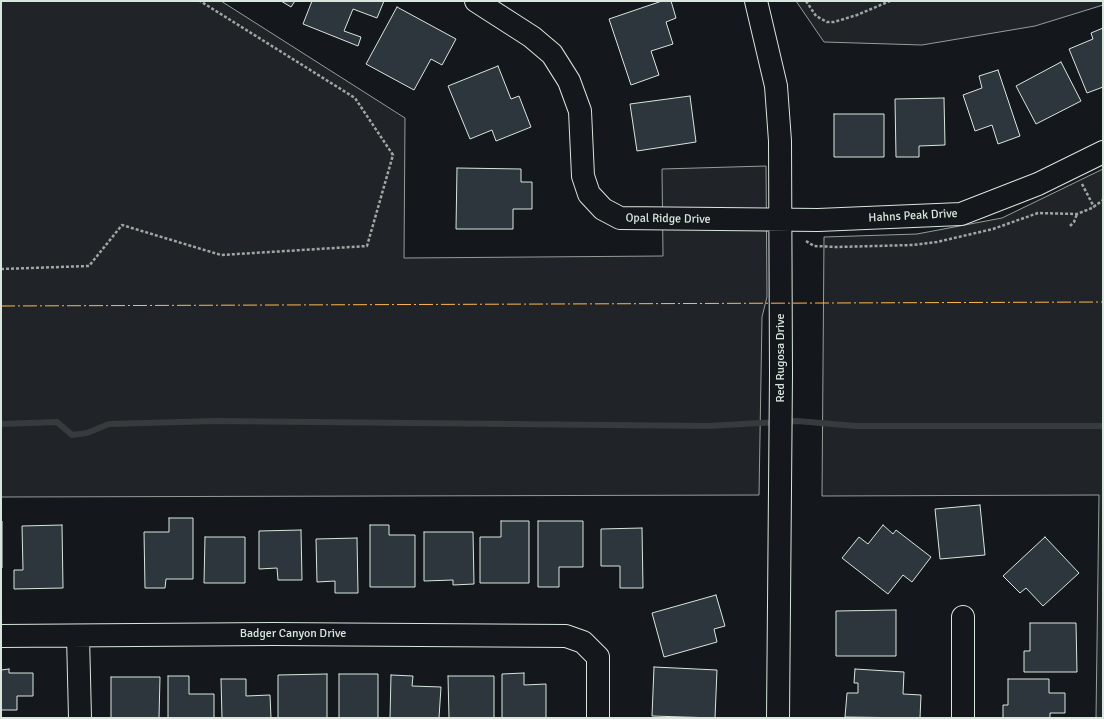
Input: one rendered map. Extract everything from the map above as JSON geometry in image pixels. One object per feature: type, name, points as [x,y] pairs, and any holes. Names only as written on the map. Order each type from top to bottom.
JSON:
[{"type":"street","name":"Opal Ridge Drive","points":[[476,1],[532,37],[552,54],[569,81],[580,111],[583,176],[589,194],[604,209],[620,218],[781,220]]},
{"type":"street","name":"Red Rugosa Drive","points":[[756,1],[776,86],[780,141],[781,479],[778,718]]},
{"type":"street","name":"Hahns Peak Drive","points":[[781,220],[818,220],[960,214],[1038,184],[1103,152]]},
{"type":"street","points":[[962,718],[963,617]]},
{"type":"street","name":"Badger Canyon Drive","points":[[1,636],[265,634],[566,636],[583,642],[598,657],[598,718]]},
{"type":"street","points":[[78,636],[80,718]]},
{"type":"path","points":[[1,269],[89,266],[122,225],[221,254],[367,246],[393,155],[356,98],[200,1]]},
{"type":"path","points":[[806,1],[816,16],[827,22],[834,22],[857,15],[890,1]]},
{"type":"path","points":[[1078,177],[1094,207]]},
{"type":"path","points":[[1070,226],[1074,222],[1076,214],[1094,207],[1103,200]]},
{"type":"shaded area","points":[[1,1],[221,1],[405,118],[404,258],[663,256],[662,169],[766,166],[767,297],[762,317],[759,495],[1,497]]},
{"type":"shaded area","points":[[796,1],[1103,1],[1103,5],[1035,26],[922,45],[824,42]]},
{"type":"shaded area","points":[[1103,169],[1103,718],[1096,718],[1099,495],[822,496],[824,237],[917,234],[1002,218]]},
{"type":"building","points":[[281,1],[295,1],[291,7]]},
{"type":"building","points":[[312,1],[384,1],[377,18],[353,9],[344,31],[361,37],[358,46],[303,24]]},
{"type":"building","points":[[662,1],[671,1],[676,18],[666,22],[673,44],[651,51],[659,75],[631,85],[609,19]]},
{"type":"building","points":[[397,7],[456,39],[442,65],[431,59],[414,90],[366,64]]},
{"type":"building","points":[[1103,28],[1103,87],[1087,93],[1069,49],[1093,39],[1091,33]]},
{"type":"building","points":[[1061,62],[1081,101],[1036,124],[1016,86]]},
{"type":"building","points":[[498,66],[511,99],[519,96],[531,127],[496,141],[492,130],[470,139],[448,86]]},
{"type":"building","points":[[998,70],[1020,136],[998,144],[992,125],[975,131],[963,95],[982,88],[979,76]]},
{"type":"building","points":[[690,96],[696,142],[637,151],[630,104]]},
{"type":"building","points":[[944,98],[945,145],[919,146],[919,157],[896,157],[895,99]]},
{"type":"building","points":[[834,114],[884,114],[884,157],[834,157]]},
{"type":"building","points":[[457,168],[521,169],[521,182],[532,182],[532,209],[513,209],[513,229],[456,229]]},
{"type":"building","points":[[980,505],[985,555],[940,559],[935,509]]},
{"type":"building","points":[[169,518],[193,518],[193,579],[166,579],[165,588],[145,588],[144,532],[169,532]]},
{"type":"building","points":[[2,521],[2,568],[1,568]]},
{"type":"building","points":[[501,521],[529,521],[529,583],[480,583],[480,537],[501,537]]},
{"type":"building","points":[[538,521],[583,521],[583,567],[559,567],[559,587],[538,587]]},
{"type":"building","points":[[62,525],[63,588],[14,589],[14,570],[23,570],[22,526]]},
{"type":"building","points":[[370,525],[389,525],[389,535],[415,535],[415,587],[370,587]]},
{"type":"building","points":[[883,525],[893,534],[896,530],[931,557],[912,582],[903,575],[888,594],[842,558],[859,537],[868,544]]},
{"type":"building","points":[[642,528],[643,588],[620,588],[620,566],[601,566],[601,529]]},
{"type":"building","points":[[301,530],[302,580],[278,580],[277,568],[259,569],[259,531]]},
{"type":"building","points":[[424,532],[473,532],[474,584],[453,585],[453,580],[424,581]]},
{"type":"building","points":[[205,537],[245,537],[245,583],[204,583]]},
{"type":"building","points":[[1045,537],[1079,573],[1043,606],[1026,588],[1020,593],[1003,576]]},
{"type":"building","points":[[357,538],[358,593],[335,593],[335,581],[317,582],[316,539]]},
{"type":"building","points":[[716,595],[725,626],[714,629],[717,642],[664,657],[652,613]]},
{"type":"building","points":[[896,610],[896,656],[836,656],[836,611]]},
{"type":"building","points":[[1030,623],[1076,623],[1077,672],[1024,672],[1024,651],[1030,651]]},
{"type":"building","points":[[654,667],[717,670],[715,718],[652,716]]},
{"type":"building","points":[[9,669],[9,673],[33,673],[33,696],[17,696],[17,710],[1,710],[1,670]]},
{"type":"building","points":[[855,669],[904,672],[903,694],[921,695],[920,718],[845,717],[847,693],[858,693],[858,683],[854,683]]},
{"type":"building","points":[[524,673],[524,685],[546,684],[546,718],[502,718],[502,674]]},
{"type":"building","points":[[327,674],[327,718],[278,718],[278,675]]},
{"type":"building","points":[[339,674],[378,674],[378,718],[339,718]]},
{"type":"building","points":[[391,675],[413,676],[412,686],[441,687],[439,718],[390,718]]},
{"type":"building","points":[[168,676],[189,676],[189,694],[214,694],[214,718],[168,718]]},
{"type":"building","points":[[448,676],[494,676],[494,718],[449,718]]},
{"type":"building","points":[[111,677],[160,677],[159,718],[111,718]]},
{"type":"building","points":[[221,679],[246,679],[246,696],[270,695],[271,718],[222,718]]},
{"type":"building","points":[[1008,679],[1049,679],[1049,693],[1065,693],[1065,713],[1050,713],[1050,718],[1003,718],[1003,705],[1008,705]]},
{"type":"waterway","points":[[1,424],[57,422],[72,435],[87,433],[109,424],[216,421],[707,426],[797,421],[856,426],[1103,426]]},
{"type":"power","points":[[1,306],[1103,302]]}]
